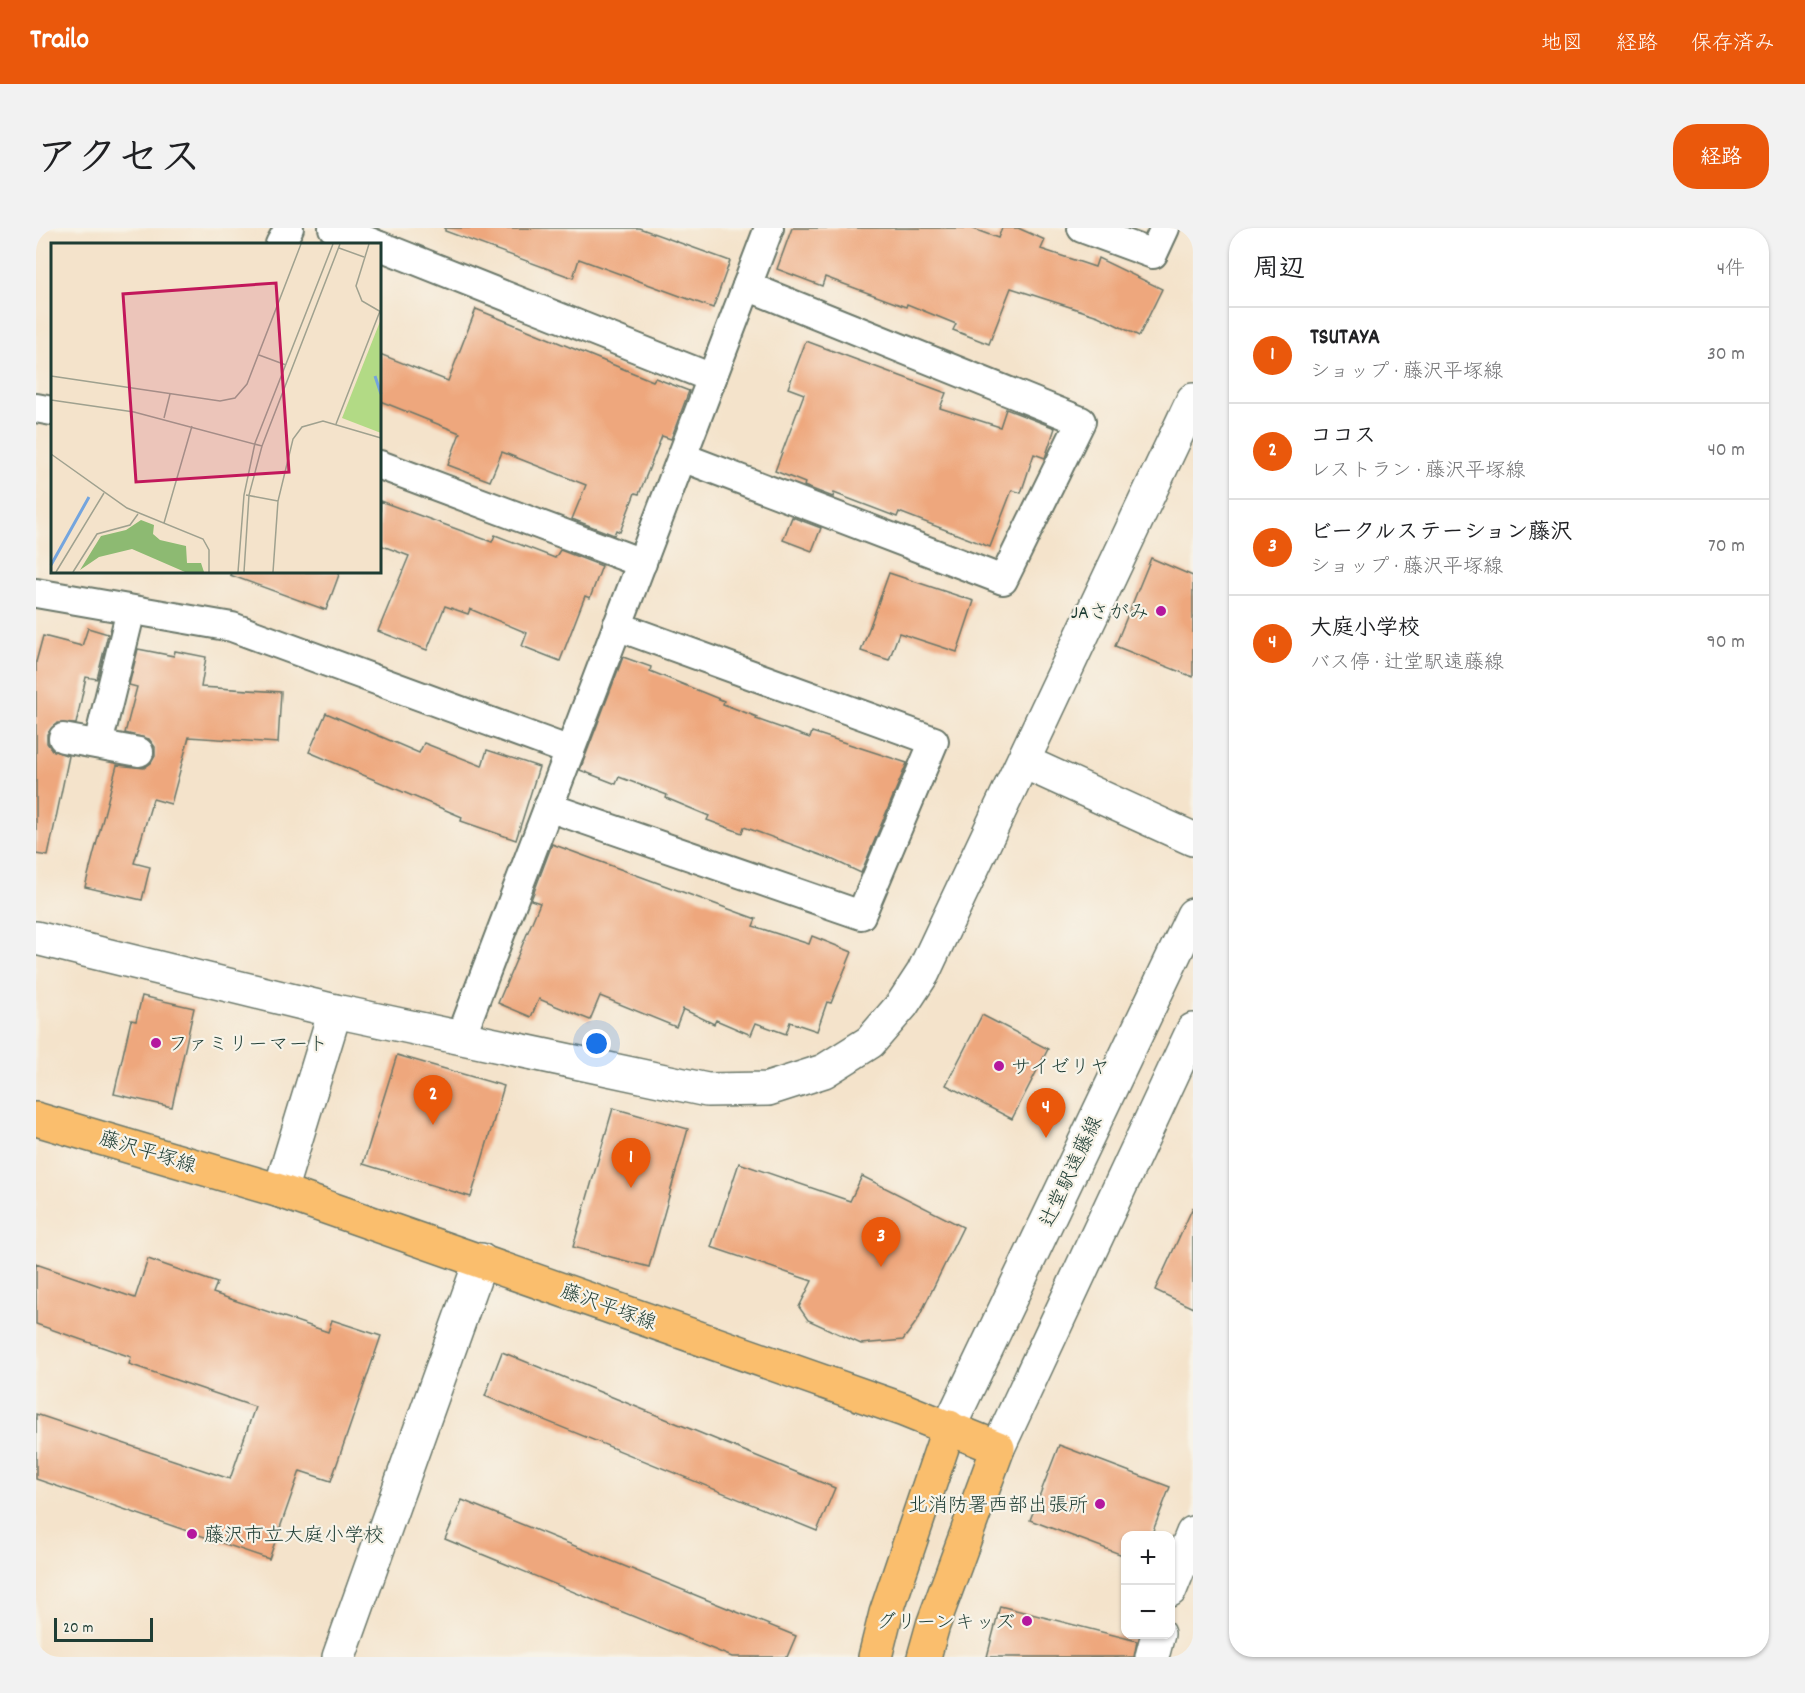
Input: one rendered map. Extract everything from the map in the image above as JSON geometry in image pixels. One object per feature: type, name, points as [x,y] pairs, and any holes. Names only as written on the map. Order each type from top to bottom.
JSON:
[{"type":"main road","name":"藤沢平塚線","points":[[36,1119],[280,1191],[949,1427],[998,1448]]},
{"type":"main road","points":[[875,1657],[886,1613],[949,1427]]},
{"type":"main road","points":[[924,1657],[933,1626],[998,1448]]},
{"type":"street","points":[[281,243],[289,228]]},
{"type":"street","points":[[333,228],[372,243]]},
{"type":"street","points":[[461,1037],[769,228]]},
{"type":"street","points":[[1082,228],[1153,254],[1165,228]]},
{"type":"street","points":[[381,246],[712,378]]},
{"type":"street","points":[[682,457],[1003,580],[1081,421],[747,286]]},
{"type":"street","points":[[36,938],[335,1011],[707,1090],[768,1089],[824,1071],[870,1042],[907,997],[923,973],[1193,400]]},
{"type":"street","points":[[36,408],[51,411]]},
{"type":"street","points":[[381,465],[642,563]]},
{"type":"street","points":[[36,593],[232,627],[570,751]]},
{"type":"street","points":[[98,744],[131,610]]},
{"type":"street","points":[[548,807],[861,915],[934,741],[617,626]]},
{"type":"street","points":[[63,738],[139,752]]},
{"type":"street","points":[[1024,762],[1193,839]]},
{"type":"street","name":"辻堂駅遠藤線","points":[[949,1427],[1193,915]]},
{"type":"street","points":[[280,1191],[335,1011]]},
{"type":"street","points":[[998,1448],[1193,1030]]},
{"type":"street","points":[[339,1657],[481,1260]]},
{"type":"street","points":[[1172,1585],[1193,1533]]},
{"type":"street","points":[[1152,1657],[1157,1639]]},
{"type":"building","points":[[445,228],[639,228],[730,261],[713,308],[579,259],[573,278],[445,231]]},
{"type":"building","points":[[792,228],[971,228],[998,238],[1002,228],[1018,228],[1045,240],[1041,249],[1095,267],[1098,258],[1162,289],[1139,336],[1098,316],[1011,288],[989,344],[953,330],[956,324],[907,304],[906,307],[825,277],[822,286],[777,269]]},
{"type":"building","points":[[476,309],[653,381],[655,378],[689,391],[671,439],[662,436],[639,494],[635,493],[620,532],[616,530],[614,535],[572,519],[586,485],[502,452],[490,481],[448,465],[460,433],[381,401],[381,354],[448,381]]},
{"type":"building","points":[[806,341],[946,393],[940,408],[1000,427],[1006,409],[1055,428],[1045,458],[1034,454],[1021,493],[1012,490],[990,547],[899,512],[897,517],[834,493],[833,497],[804,486],[805,483],[775,471],[804,394],[788,388]]},
{"type":"building","points":[[381,501],[492,542],[495,535],[555,558],[560,550],[602,566],[590,598],[585,596],[560,661],[522,646],[527,633],[470,609],[468,614],[445,606],[427,650],[378,631],[409,556],[381,545]]},
{"type":"building","points":[[792,517],[821,528],[812,551],[783,540]]},
{"type":"building","name":"JAさがみ","points":[[1151,558],[1193,576],[1193,677],[1115,646]]},
{"type":"building","points":[[231,573],[340,573],[326,610],[230,575]]},
{"type":"building","points":[[889,573],[974,601],[957,652],[899,633],[889,660],[861,651]]},
{"type":"building","points":[[88,628],[108,634],[97,679],[86,677],[76,724],[57,723],[47,734],[47,743],[52,750],[69,756],[48,856],[36,854],[36,662],[43,636],[82,646]]},
{"type":"building","points":[[138,649],[174,656],[175,651],[206,657],[201,687],[281,692],[278,743],[189,737],[171,804],[153,799],[134,863],[150,867],[142,900],[85,887],[117,765],[144,768],[155,756],[155,747],[149,739],[125,733],[137,687],[129,685]]},
{"type":"building","points":[[623,657],[651,667],[650,671],[724,701],[723,704],[757,717],[756,719],[810,738],[812,732],[907,763],[861,873],[829,858],[744,827],[742,833],[707,820],[709,816],[666,798],[667,795],[619,777],[616,784],[580,770]]},
{"type":"building","points":[[326,713],[419,753],[424,743],[482,766],[487,750],[539,767],[516,840],[461,821],[462,817],[309,752]]},
{"type":"building","points":[[552,844],[756,919],[753,926],[809,944],[812,936],[852,952],[831,1003],[827,1002],[817,1031],[790,1022],[786,1034],[756,1023],[751,1035],[716,1020],[714,1024],[683,1009],[676,1027],[600,996],[590,1020],[539,999],[531,1017],[498,1003],[540,903],[531,900]]},
{"type":"building","name":"ファミリーマート","points":[[142,996],[194,1008],[172,1107],[114,1094],[131,1020],[136,1021]]},
{"type":"building","points":[[982,1015],[1048,1049],[1012,1119],[946,1085]]},
{"type":"building","points":[[397,1055],[504,1086],[471,1197],[363,1164]]},
{"type":"building","points":[[613,1108],[688,1129],[649,1267],[573,1247]]},
{"type":"building","points":[[739,1163],[850,1201],[862,1176],[963,1227],[917,1321],[903,1340],[861,1344],[808,1320],[799,1307],[812,1281],[711,1247]]},
{"type":"building","points":[[1193,1207],[1193,1308],[1155,1290]]},
{"type":"building","points":[[148,1259],[217,1283],[213,1293],[328,1332],[332,1320],[381,1336],[331,1481],[300,1471],[269,1559],[36,1479],[36,1414],[230,1479],[255,1407],[129,1364],[131,1357],[36,1324],[36,1264],[135,1298]]},
{"type":"building","points":[[502,1352],[835,1488],[817,1531],[485,1396]]},
{"type":"building","name":"北消防署西部出張所","points":[[1059,1445],[1170,1487],[1153,1531],[1121,1531],[1121,1554],[1030,1520]]},
{"type":"building","points":[[462,1500],[796,1636],[787,1657],[732,1657],[445,1539]]},
{"type":"building","name":"グリーンキッズ","points":[[1000,1606],[1121,1637],[1121,1639],[1137,1641],[1134,1657],[987,1657]]},
{"type":"place","name":"JAさがみ","points":[[1161,611]]},
{"type":"place","name":"ファミリーマート","points":[[156,1043]]},
{"type":"place","name":"サイゼリヤ","points":[[999,1066]]},
{"type":"place","name":"ココス","points":[[433,1125]]},
{"type":"place","name":"大庭小学校","points":[[1046,1138]]},
{"type":"place","name":"TSUTAYA","points":[[631,1188]]},
{"type":"place","name":"ビークルステーション藤沢","points":[[881,1267]]},
{"type":"place","name":"北消防署西部出張所","points":[[1100,1504]]},
{"type":"place","name":"藤沢市立大庭小学校","points":[[192,1534]]},
{"type":"place","name":"グリーンキッズ","points":[[1027,1621]]}]
